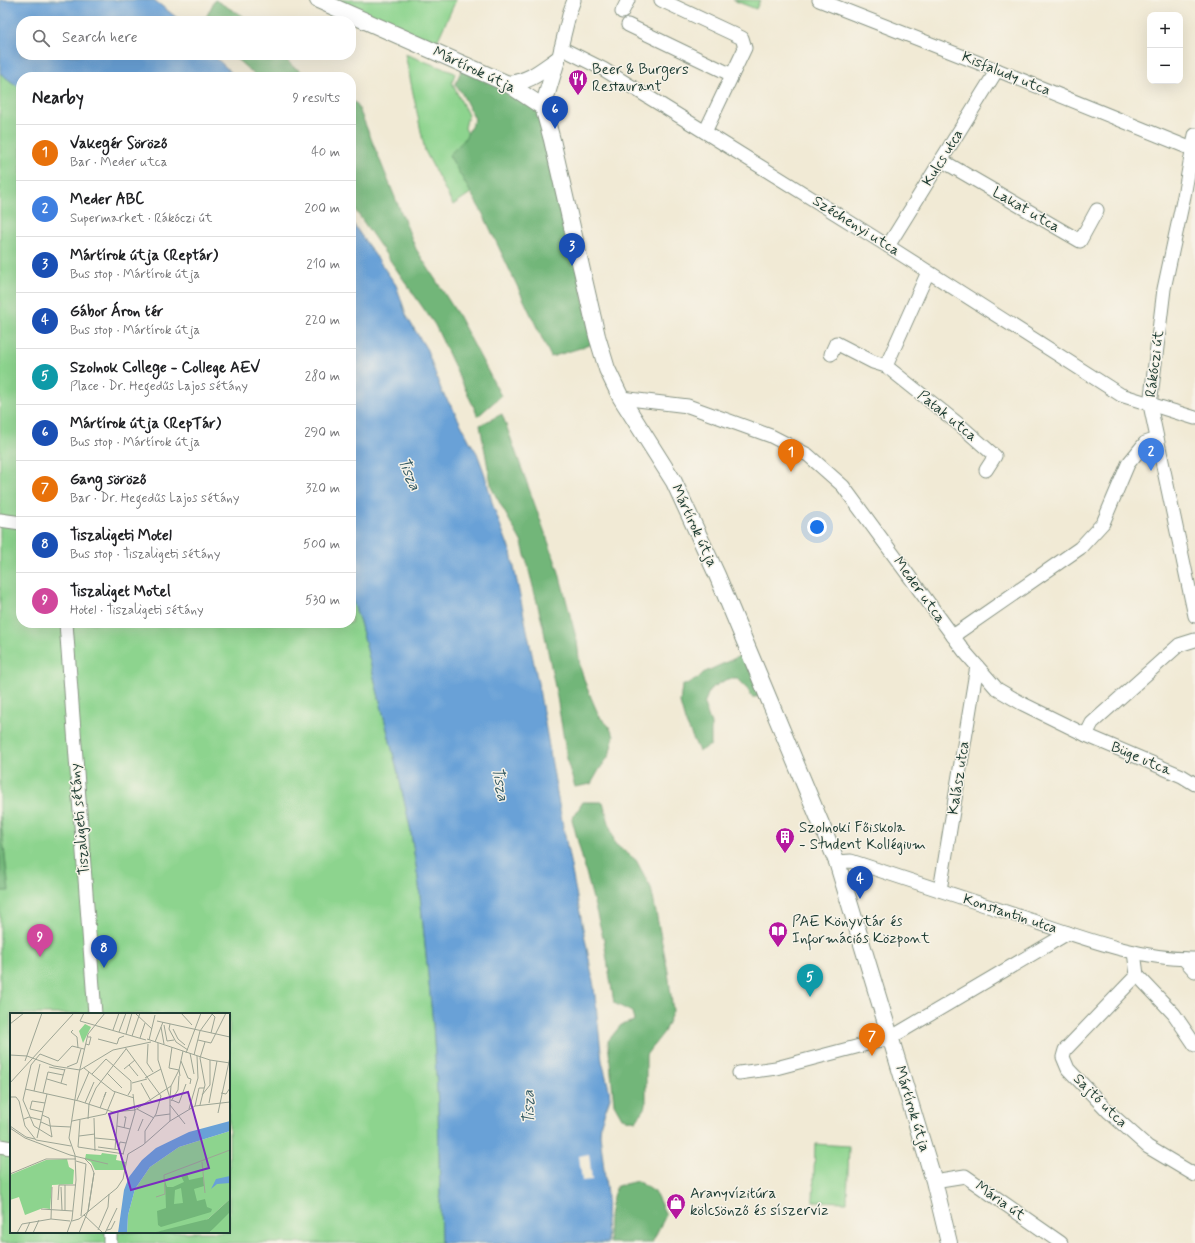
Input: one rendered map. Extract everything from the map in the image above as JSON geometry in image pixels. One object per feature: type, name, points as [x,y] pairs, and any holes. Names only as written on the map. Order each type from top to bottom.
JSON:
[{"type":"street","name":"Mártírok útja","points":[[318,0],[354,16]]},
{"type":"street","points":[[543,107],[574,0]]},
{"type":"street","points":[[622,12],[628,0]]},
{"type":"street","points":[[661,0],[742,38],[745,48],[705,132]]},
{"type":"street","name":"Kisfaludy utca","points":[[819,0],[1192,149]]},
{"type":"street","name":"Mártírok útja","points":[[356,17],[508,84],[543,107],[597,336],[607,369],[621,398],[674,482],[717,575],[837,862],[934,1181],[949,1243]]},
{"type":"street","points":[[628,25],[732,75]]},
{"type":"street","points":[[508,84],[520,82],[532,77],[559,54]]},
{"type":"street","name":"Széchenyi utca","points":[[559,54],[602,69],[888,246],[1121,395],[1195,418]]},
{"type":"street","name":"Kulcs utca","points":[[888,246],[997,70]]},
{"type":"street","name":"Rákóczi út","points":[[1195,135],[1184,196],[1164,289],[1150,405],[1195,616]]},
{"type":"street","name":"Lakat utca","points":[[941,160],[1080,241],[1097,210]]},
{"type":"street","points":[[886,366],[928,272]]},
{"type":"street","name":"Patak utca","points":[[831,354],[836,343],[873,362],[886,366],[961,426],[995,456],[986,470]]},
{"type":"street","name":"Meder utca","points":[[621,398],[688,406],[771,436],[808,455],[843,486],[953,636],[997,689],[1023,704],[1086,735]]},
{"type":"street","points":[[953,636],[1080,548],[1103,523],[1128,464],[1145,443],[1157,439]]},
{"type":"street","points":[[0,520],[16,522]]},
{"type":"street","name":"Tiszaligeti sétány","points":[[66,628],[95,1013]]},
{"type":"street","points":[[1086,735],[1092,723],[1179,645],[1195,640]]},
{"type":"street","name":"Kalász utca","points":[[940,890],[977,666]]},
{"type":"street","name":"Büge utca","points":[[1086,735],[1182,776],[1195,784]]},
{"type":"street","name":"Konstantin utca","points":[[837,862],[851,861],[1068,933],[1134,952],[1190,959],[1195,971]]},
{"type":"street","points":[[739,1073],[776,1068],[890,1038],[1068,933]]},
{"type":"street","points":[[1134,952],[1137,975],[1174,1014],[1195,1045]]},
{"type":"street","name":"Sajtó utca","points":[[1137,975],[1065,1050],[1064,1057],[1068,1069],[1108,1112],[1148,1147],[1195,1175]]},
{"type":"street","points":[[0,1146],[10,1148]]},
{"type":"street","name":"Mária út","points":[[934,1181],[965,1176],[1061,1243]]},
{"type":"green space","points":[[215,0],[242,16],[207,16]]},
{"type":"green space","points":[[332,0],[456,0],[435,46]]},
{"type":"green space","points":[[733,0],[760,0],[756,9]]},
{"type":"green space","points":[[405,54],[455,73],[452,83],[468,115],[465,128],[482,163],[472,192],[453,205],[425,151]]},
{"type":"green space","points":[[238,60],[287,60],[292,66],[302,72],[251,72]]},
{"type":"green space","points":[[464,64],[543,107],[593,344],[551,357],[483,214],[449,155],[464,140],[475,119],[461,92],[455,85]]},
{"type":"green space","points":[[0,73],[16,85],[16,628],[356,628],[356,610],[398,773],[410,827],[419,885],[433,1024],[438,1105],[441,1243],[0,1243]]},
{"type":"green space","points":[[356,103],[416,249],[458,315],[501,396],[478,416],[435,325],[356,211]]},
{"type":"green space","points":[[502,414],[558,569],[577,641],[580,667],[587,688],[599,716],[608,725],[614,736],[609,756],[591,784],[575,787],[568,764],[543,626],[522,543],[492,489],[480,425]]},
{"type":"green space","points":[[744,654],[761,692],[757,697],[752,697],[747,688],[738,679],[727,679],[710,689],[704,704],[711,724],[711,745],[699,751],[685,721],[680,703],[682,686],[697,679],[703,673]]},
{"type":"green space","points":[[583,802],[603,802],[615,844],[636,860],[651,888],[668,972],[673,1011],[664,1032],[646,1055],[646,1105],[636,1121],[622,1118],[614,1104],[608,1041],[621,1025],[634,1021],[632,1012],[614,1003],[604,941],[572,819]]},
{"type":"green space","points":[[0,812],[9,891],[0,891]]},
{"type":"green space","points":[[815,1144],[849,1146],[847,1202],[813,1201]]},
{"type":"green space","points":[[637,1181],[655,1192],[666,1215],[652,1243],[610,1243],[609,1214],[617,1186]]},
{"type":"water","points":[[0,0],[154,0],[175,16],[16,16],[16,60],[218,60],[231,72],[16,72],[16,85],[0,73]]},
{"type":"water","name":"Tisza","points":[[356,228],[396,285],[407,317],[427,350],[442,392],[477,453],[485,475],[493,506],[511,553],[538,683],[560,810],[589,959],[594,987],[602,1061],[609,1089],[610,1098],[601,1123],[600,1134],[607,1195],[606,1223],[608,1243],[441,1243],[438,1105],[433,1024],[419,885],[410,827],[398,773],[356,610]]},
{"type":"pier","points":[[589,1154],[592,1180],[582,1181],[579,1156]]},
{"type":"place","name":"Beer & Burgers Restaurant","points":[[578,96]]},
{"type":"place","name":"Mártírok útja (RepTár)","points":[[555,129]]},
{"type":"place","name":"Mártírok útja (Reptár)","points":[[572,266]]},
{"type":"place","name":"Meder ABC","points":[[1151,471]]},
{"type":"place","name":"Vakegér Söröző","points":[[791,472]]},
{"type":"place","name":"Szolnoki Főiskola - Student Kollégium","points":[[785,854]]},
{"type":"place","name":"Gábor Áron tér","points":[[860,899]]},
{"type":"place","name":"PAE Könyvtár és Információs Központ","points":[[778,948]]},
{"type":"place","name":"Tiszaliget Motel","points":[[40,957]]},
{"type":"place","name":"Tiszaligeti Motel","points":[[104,968]]},
{"type":"place","name":"Szolnok College - College AEV","points":[[810,997]]},
{"type":"place","name":"Gang söröző","points":[[872,1056]]},
{"type":"place","name":"Aranyvízitúra kölcsönző és síszervíz","points":[[676,1220]]}]
